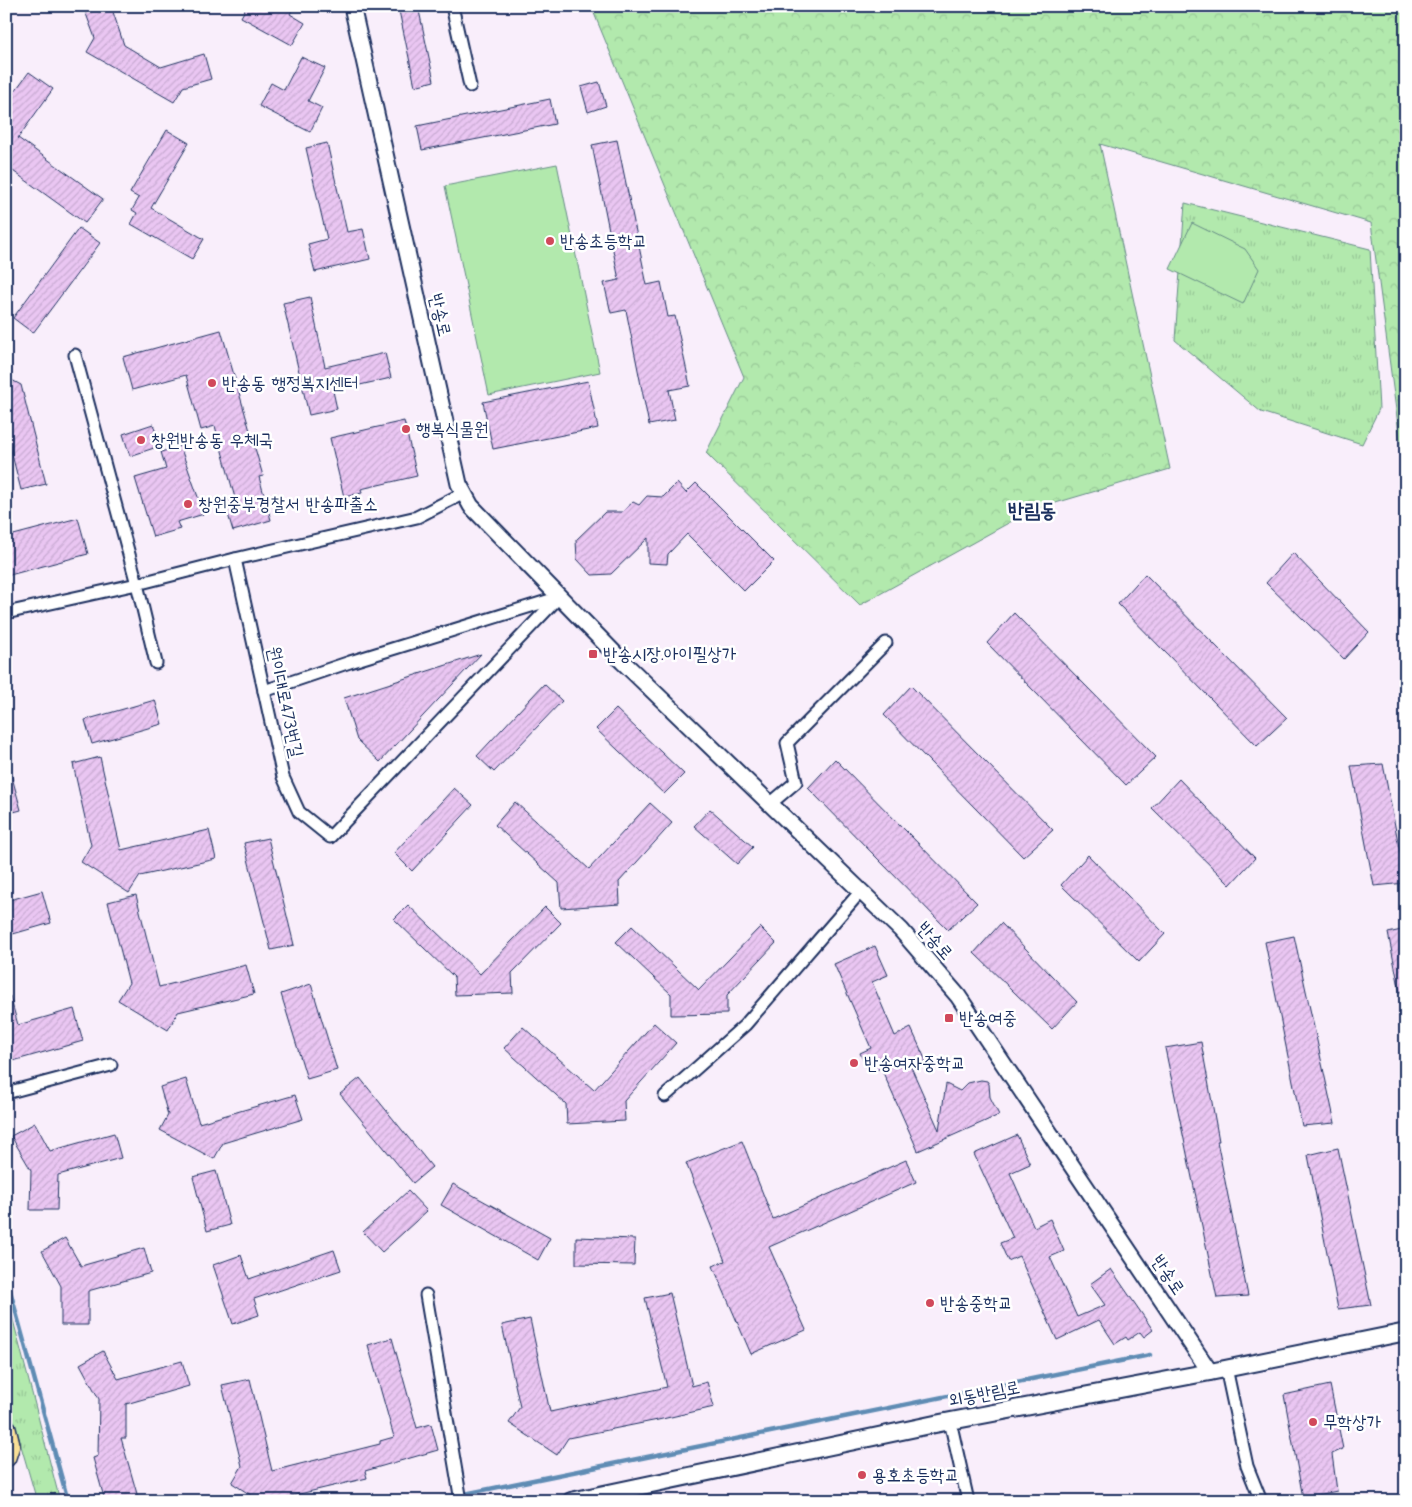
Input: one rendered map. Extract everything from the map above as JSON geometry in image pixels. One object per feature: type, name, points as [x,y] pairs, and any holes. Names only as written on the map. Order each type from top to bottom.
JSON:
[{"type":"main road","name":"외동반림로","points":[[571,1501],[950,1421],[1406,1332]]},
{"type":"main road","points":[[6,1429],[10,1445],[6,1458]]},
{"type":"street","name":"반송로","points":[[352,6],[459,484],[471,506],[630,669],[900,930],[958,996],[1218,1370]]},
{"type":"street","points":[[452,6],[470,86]]},
{"type":"street","points":[[75,355],[137,584],[156,663]]},
{"type":"street","points":[[6,613],[137,584],[235,559],[417,517],[464,493]]},
{"type":"street","name":"원이대로473번길","points":[[235,559],[283,777],[299,812],[330,837],[559,597]]},
{"type":"street","points":[[264,691],[350,662],[559,597]]},
{"type":"street","points":[[770,804],[796,782],[787,743],[886,643]]},
{"type":"street","points":[[665,1096],[745,1025],[860,891]]},
{"type":"street","points":[[6,1093],[111,1065]]},
{"type":"street","points":[[426,1295],[461,1501]]},
{"type":"street","points":[[1218,1370],[1247,1466],[1261,1501]]},
{"type":"street","points":[[950,1421],[968,1501]]},
{"type":"green space","points":[[591,6],[1406,6],[1406,485],[1371,223],[1100,144],[1170,469],[1032,510],[860,605],[706,453],[744,377]]},
{"type":"green space","points":[[557,164],[600,372],[489,395],[445,186]]},
{"type":"green space","points":[[1185,203],[1370,249],[1379,409],[1362,444],[1261,412],[1175,340]]},
{"type":"green space","points":[[1192,223],[1245,249],[1259,269],[1243,304],[1170,269]]},
{"type":"green space","points":[[6,1293],[60,1501],[37,1501],[6,1394]]},
{"type":"building","points":[[99,6],[111,6],[124,45],[161,67],[204,54],[211,79],[183,87],[174,102],[87,52],[95,38],[85,11]]},
{"type":"building","points":[[247,6],[294,6],[290,14],[305,23],[292,45],[241,17]]},
{"type":"building","points":[[398,6],[418,6],[434,81],[415,86]]},
{"type":"building","points":[[301,57],[325,68],[308,101],[322,108],[310,132],[259,106],[271,83],[284,90]]},
{"type":"building","points":[[29,72],[53,89],[18,138],[103,199],[85,223],[6,166],[6,103]]},
{"type":"building","points":[[599,82],[606,106],[588,112],[581,87]]},
{"type":"building","points":[[550,99],[555,124],[422,150],[417,126]]},
{"type":"building","points":[[167,130],[189,143],[151,208],[204,239],[192,259],[131,224],[137,213],[132,210],[139,198],[130,193]]},
{"type":"building","points":[[617,140],[647,285],[661,282],[668,317],[675,316],[690,386],[669,390],[675,420],[649,425],[626,310],[611,313],[604,283],[619,280],[592,145]]},
{"type":"building","points":[[327,143],[347,232],[363,229],[370,259],[315,272],[308,244],[327,239],[306,148]]},
{"type":"building","points":[[79,228],[100,243],[33,333],[13,318]]},
{"type":"building","points":[[310,297],[325,367],[385,353],[391,378],[333,391],[337,409],[309,415],[283,303]]},
{"type":"building","name":"반송동 행정복지센터","points":[[221,330],[263,476],[259,477],[271,520],[233,531],[224,501],[235,498],[215,426],[201,430],[186,375],[132,390],[123,357]]},
{"type":"building","points":[[6,377],[21,385],[46,484],[21,490],[6,431]]},
{"type":"building","points":[[588,381],[598,428],[493,449],[483,402]]},
{"type":"building","points":[[404,421],[417,476],[361,489],[362,493],[344,497],[330,438]]},
{"type":"building","name":"창원반송동 우체국","points":[[153,424],[160,446],[130,456],[123,434]]},
{"type":"building","points":[[180,446],[204,514],[177,522],[180,529],[153,537],[135,478],[166,469],[161,452]]},
{"type":"building","points":[[677,483],[686,493],[696,483],[774,561],[744,591],[687,534],[668,554],[667,564],[648,563],[648,538],[611,574],[592,575],[577,559],[576,540],[605,512],[622,512],[633,502],[639,505],[647,496],[663,497]]},
{"type":"building","points":[[78,518],[88,554],[6,576],[6,537]]},
{"type":"building","points":[[1293,553],[1369,632],[1344,659],[1266,583]]},
{"type":"building","points":[[1145,574],[1287,718],[1257,746],[1118,604]]},
{"type":"building","points":[[1014,613],[1156,757],[1126,785],[987,643]]},
{"type":"building","points":[[481,654],[380,762],[357,740],[344,698]]},
{"type":"building","points":[[544,684],[562,701],[494,772],[477,756]]},
{"type":"building","points":[[911,686],[1053,830],[1023,857],[884,715]]},
{"type":"building","points":[[155,700],[162,724],[92,744],[85,720]]},
{"type":"building","points":[[616,709],[684,774],[664,794],[596,729]]},
{"type":"building","points":[[100,757],[121,850],[209,830],[216,859],[140,876],[129,893],[81,862],[91,845],[73,764]]},
{"type":"building","points":[[835,759],[977,903],[948,930],[808,788]]},
{"type":"building","points":[[1383,764],[1406,883],[1374,886],[1351,766]]},
{"type":"building","points":[[10,770],[21,810],[6,814],[6,771]]},
{"type":"building","points":[[1179,779],[1255,858],[1230,885],[1152,808]]},
{"type":"building","points":[[454,788],[473,805],[412,871],[394,853]]},
{"type":"building","points":[[515,802],[589,869],[650,803],[672,823],[619,882],[620,904],[561,908],[559,883],[495,825]]},
{"type":"building","points":[[710,809],[753,847],[737,864],[694,826]]},
{"type":"building","points":[[268,838],[294,945],[271,950],[244,843]]},
{"type":"building","points":[[1088,855],[1165,934],[1139,962],[1061,885]]},
{"type":"building","points":[[42,891],[51,923],[6,936],[6,901]]},
{"type":"building","points":[[136,895],[159,987],[246,965],[254,994],[178,1012],[168,1030],[118,1000],[129,983],[108,902]]},
{"type":"building","points":[[408,905],[480,974],[545,907],[561,923],[512,973],[513,993],[455,995],[454,977],[394,919]]},
{"type":"building","points":[[1001,923],[1077,1002],[1052,1029],[974,953]]},
{"type":"building","points":[[632,926],[699,990],[760,927],[776,943],[727,995],[727,1014],[671,1015],[671,994],[616,942]]},
{"type":"building","points":[[1406,929],[1406,991],[1400,992],[1388,933]]},
{"type":"building","points":[[1294,936],[1335,1123],[1302,1126],[1265,942]]},
{"type":"building","points":[[875,946],[888,975],[872,982],[895,1036],[911,1028],[926,1061],[911,1067],[939,1130],[946,1084],[960,1091],[968,1083],[981,1080],[987,1081],[990,1097],[999,1115],[918,1151],[881,1068],[869,1073],[860,1053],[871,1048],[834,964]]},
{"type":"building","points":[[311,984],[337,1070],[307,1079],[281,994]]},
{"type":"building","points":[[10,996],[18,1025],[74,1009],[83,1041],[6,1063],[6,997]]},
{"type":"building","points":[[654,1023],[676,1043],[624,1101],[625,1121],[567,1124],[566,1104],[504,1048],[523,1027],[594,1090]]},
{"type":"building","points":[[1201,1042],[1219,1141],[1217,1141],[1248,1296],[1217,1298],[1165,1048]]},
{"type":"building","points":[[360,1078],[432,1167],[413,1183],[340,1094]]},
{"type":"building","points":[[186,1079],[199,1123],[295,1095],[303,1119],[223,1143],[214,1159],[160,1130],[168,1115],[160,1087]]},
{"type":"building","points":[[35,1123],[50,1151],[114,1133],[121,1158],[58,1175],[57,1210],[30,1210],[31,1170],[11,1136]]},
{"type":"building","points":[[1017,1135],[1030,1164],[1010,1173],[1034,1227],[1050,1219],[1064,1251],[1050,1257],[1077,1317],[1105,1305],[1090,1284],[1111,1269],[1153,1330],[1144,1337],[1140,1332],[1128,1340],[1126,1337],[1115,1344],[1099,1320],[1057,1340],[1019,1256],[1008,1261],[1000,1243],[1013,1238],[974,1154]]},
{"type":"building","points":[[742,1141],[773,1219],[906,1160],[916,1182],[769,1247],[806,1330],[751,1354],[713,1266],[725,1261],[686,1163]]},
{"type":"building","points":[[1338,1148],[1371,1305],[1338,1309],[1308,1155]]},
{"type":"building","points":[[216,1171],[230,1225],[207,1231],[193,1177]]},
{"type":"building","points":[[453,1184],[550,1238],[538,1260],[441,1205]]},
{"type":"building","points":[[408,1191],[427,1211],[382,1252],[363,1232]]},
{"type":"building","points":[[576,1237],[635,1239],[634,1265],[576,1264]]},
{"type":"building","points":[[65,1238],[81,1266],[144,1248],[151,1273],[88,1291],[88,1325],[61,1325],[61,1286],[42,1251]]},
{"type":"building","points":[[334,1250],[341,1270],[254,1299],[259,1315],[233,1324],[213,1265],[241,1255],[249,1279]]},
{"type":"building","points":[[670,1293],[692,1386],[707,1382],[714,1407],[568,1438],[557,1455],[509,1423],[520,1407],[502,1325],[530,1319],[550,1412],[667,1387],[645,1298]]},
{"type":"building","points":[[392,1338],[417,1428],[431,1424],[438,1450],[365,1471],[367,1478],[291,1496],[288,1501],[260,1501],[232,1483],[242,1466],[222,1385],[250,1379],[272,1471],[380,1444],[380,1441],[394,1437],[368,1345]]},
{"type":"building","points":[[103,1351],[118,1379],[182,1361],[189,1386],[126,1404],[126,1438],[121,1438],[139,1501],[105,1501],[93,1458],[98,1456],[99,1399],[80,1364]]},
{"type":"building","name":"무학상가","points":[[1330,1385],[1343,1449],[1332,1454],[1337,1491],[1303,1498],[1284,1395]]},
{"type":"waterway","points":[[6,1276],[68,1501]]},
{"type":"waterway","points":[[430,1501],[1150,1355]]},
{"type":"place","name":"반송초등학교","points":[[550,241]]},
{"type":"place","name":"반송동 행정복지센터","points":[[212,383]]},
{"type":"place","name":"행복식물원","points":[[406,429]]},
{"type":"place","name":"창원반송동 우체국","points":[[141,440]]},
{"type":"place","name":"창원중부경찰서 반송파출소","points":[[188,504]]},
{"type":"place","name":"반송시장.아이필상가","points":[[593,654]]},
{"type":"place","name":"반송여중","points":[[949,1018]]},
{"type":"place","name":"반송여자중학교","points":[[854,1063]]},
{"type":"place","name":"반송중학교","points":[[930,1303]]},
{"type":"place","name":"무학상가","points":[[1313,1422]]},
{"type":"place","name":"용호초등학교","points":[[862,1475]]},
{"type":"district","name":"반림동","points":[[1032,510]]}]
